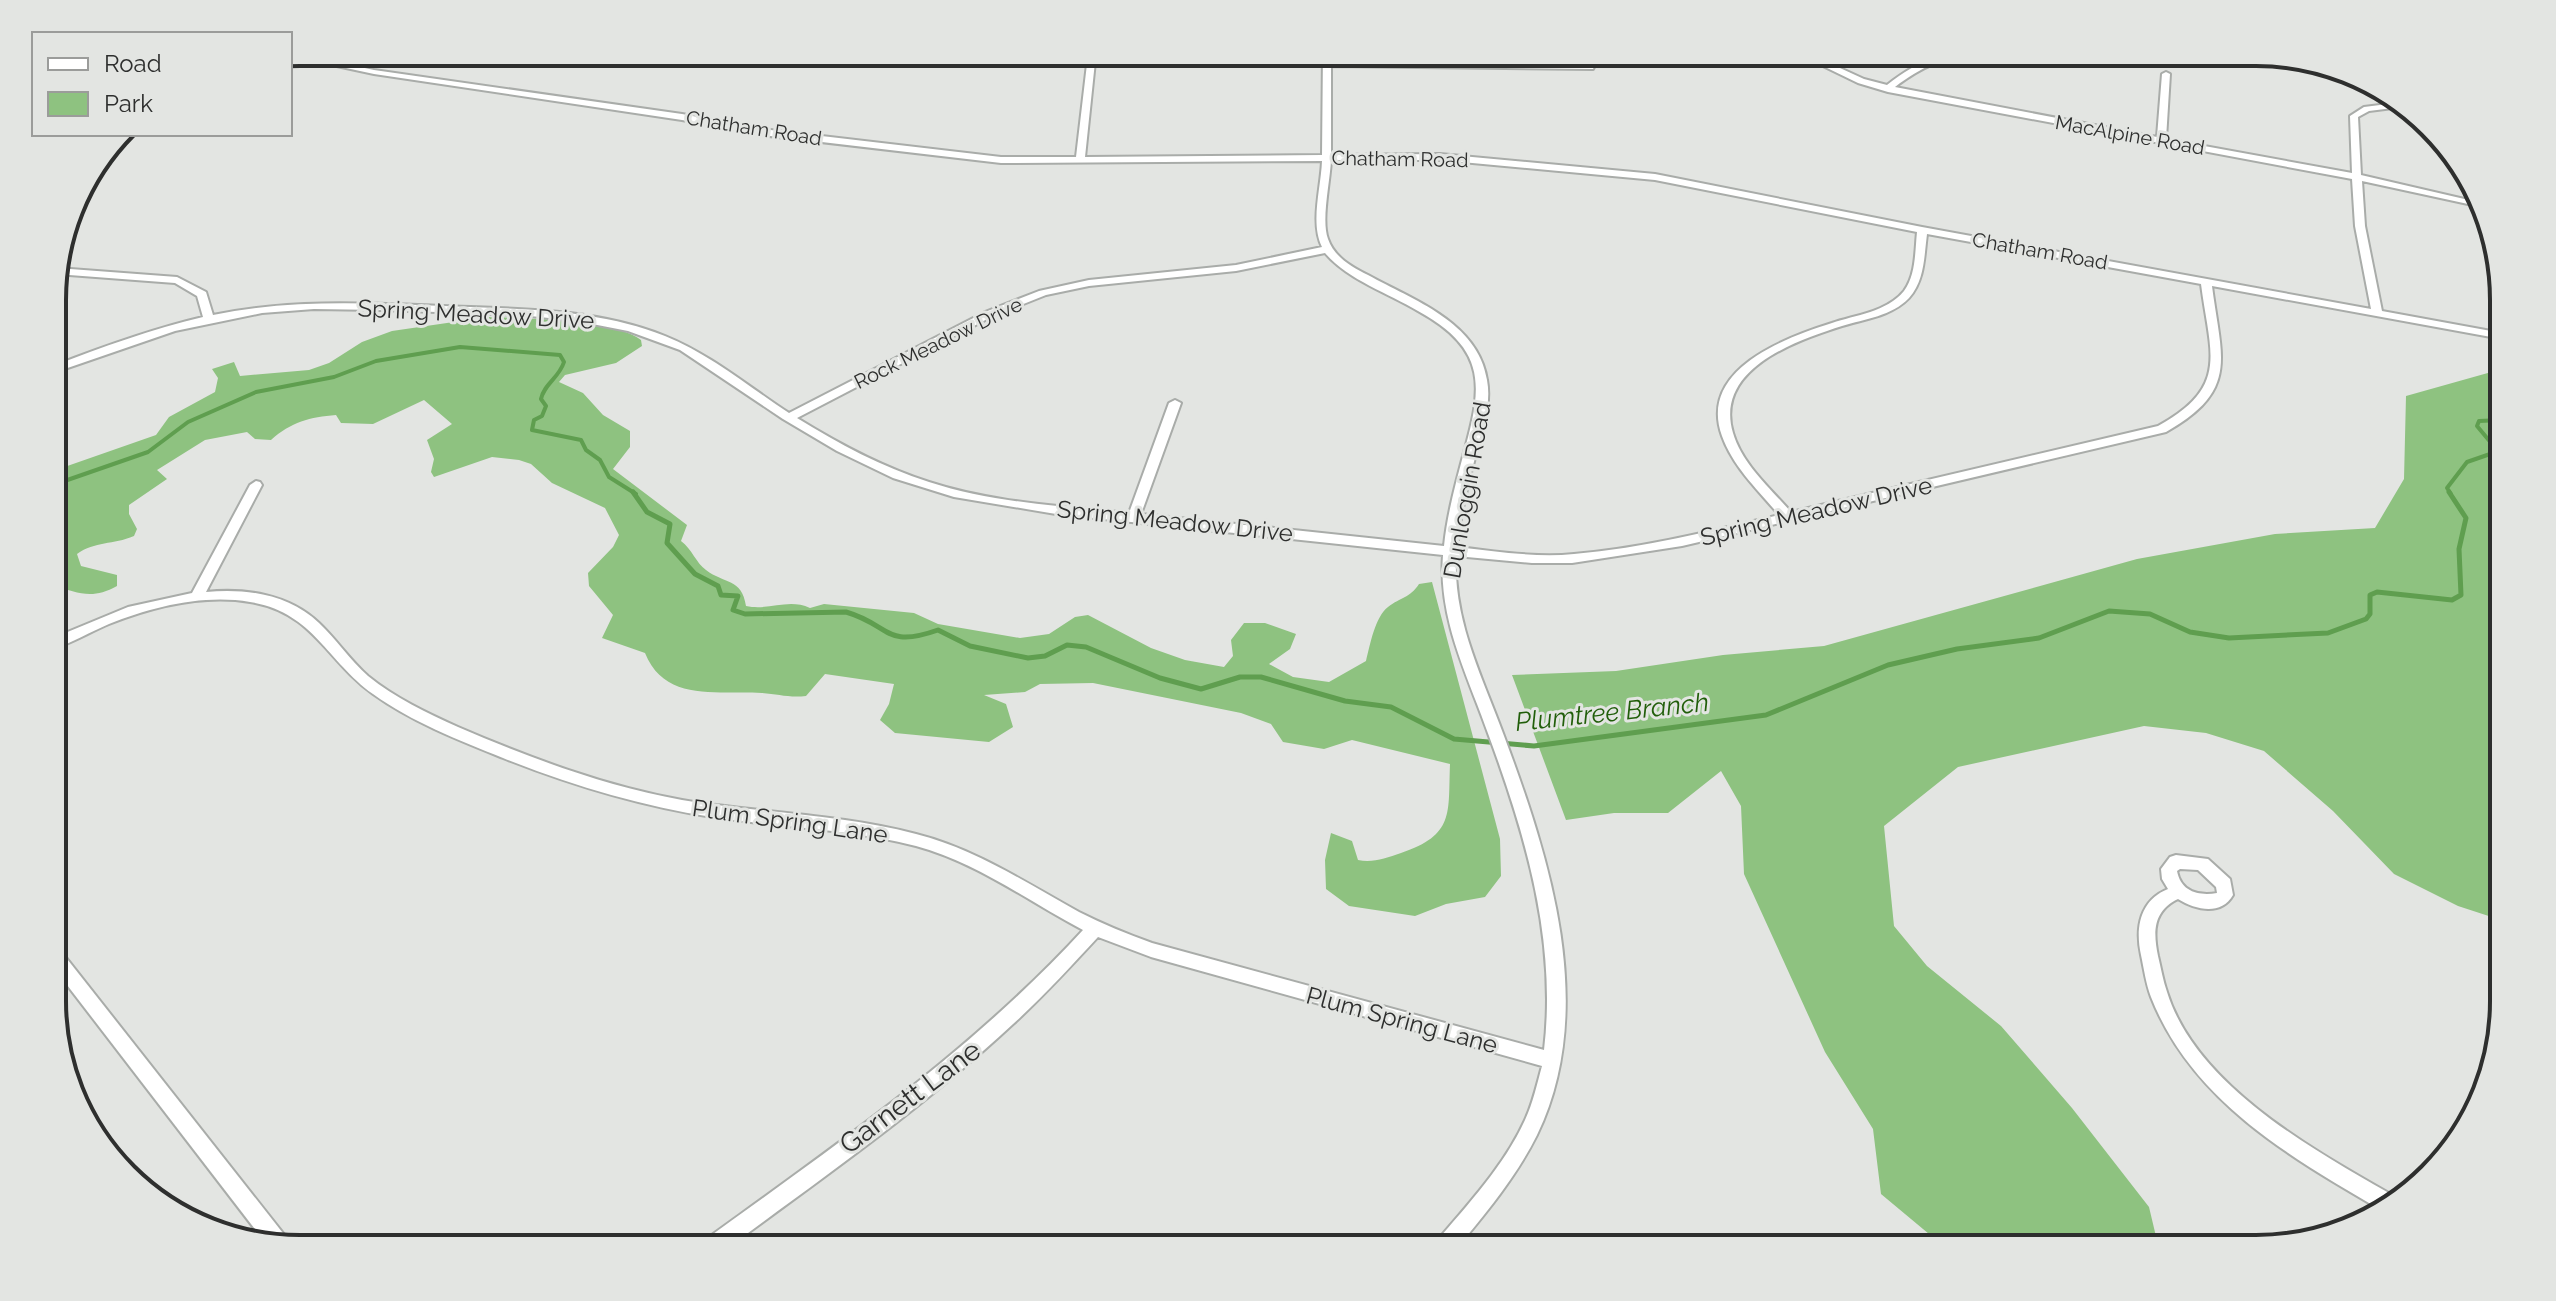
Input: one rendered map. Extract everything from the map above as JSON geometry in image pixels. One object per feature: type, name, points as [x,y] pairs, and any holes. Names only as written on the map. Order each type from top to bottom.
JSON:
[{"type":"street","points":[[1327,66],[1326,158],[1320,224],[1328,249]]},
{"type":"street","points":[[1571,66],[1590,67]]},
{"type":"street","name":"MacAlpine Road","points":[[1825,66],[1888,89],[2358,177],[2468,201]]},
{"type":"street","points":[[1888,89],[1920,66]]},
{"type":"street","name":"Chatham Road","points":[[351,67],[802,138],[1001,160],[1440,157],[1651,176],[1922,230],[2490,334]]},
{"type":"street","points":[[1080,160],[1091,67]]},
{"type":"street","points":[[2161,141],[2166,74]]},
{"type":"street","points":[[2377,313],[2360,226],[2354,116],[2367,109],[2387,106]]},
{"type":"street","points":[[1787,516],[1743,464],[1731,441],[1726,420],[1730,386],[1741,371],[1779,346],[1896,303],[1913,284],[1922,230]]},
{"type":"street","name":"Rock Meadow Drive","points":[[790,417],[989,314],[1043,293],[1117,279],[1236,268],[1328,249]]},
{"type":"street","name":"Dunloggin Road","points":[[1328,249],[1347,268],[1454,329],[1469,344],[1480,364],[1484,384],[1482,407],[1451,551],[1449,579],[1452,609],[1504,756],[1537,868],[1551,932],[1558,1013],[1553,1061],[1538,1110],[1520,1147],[1491,1192],[1455,1234]]},
{"type":"street","points":[[68,272],[177,280],[202,294],[209,319]]},
{"type":"street","name":"Spring Meadow Drive","points":[[67,365],[122,344],[209,319],[292,307],[538,312],[599,319],[658,336],[684,348],[844,450],[936,488],[1017,503],[1134,517],[1532,559],[1572,559],[1654,548],[2137,437],[2179,420],[2204,398],[2217,370],[2206,281]]},
{"type":"street","points":[[1134,517],[1175,403]]},
{"type":"street","points":[[196,597],[256,485]]},
{"type":"street","name":"Plum Spring Lane","points":[[67,638],[112,618],[196,597],[247,597],[296,610],[364,680],[395,700],[428,719],[557,772],[613,791],[682,806],[918,840],[983,865],[1095,928],[1151,950],[1553,1061]]},
{"type":"street","points":[[2179,892],[2162,897],[2153,907],[2146,936],[2157,989],[2172,1024],[2196,1061],[2232,1100],[2276,1136],[2381,1199]]},
{"type":"street","name":"Garnett Lane","points":[[728,1235],[977,1048],[1045,986],[1095,928]]},
{"type":"street","points":[[66,970],[271,1233]]},
{"type":"green space","points":[[488,317],[545,319],[612,328],[641,340],[642,346],[616,363],[565,375],[559,382],[583,393],[603,415],[630,431],[630,447],[613,469],[687,525],[681,541],[706,570],[741,591],[746,606],[794,604],[810,608],[824,604],[914,613],[938,624],[1020,638],[1049,634],[1075,617],[1088,615],[1151,648],[1185,660],[1224,667],[1233,656],[1231,640],[1244,623],[1265,623],[1296,634],[1290,649],[1269,664],[1293,677],[1329,682],[1366,661],[1376,624],[1388,607],[1409,595],[1419,584],[1432,582],[1500,839],[1501,876],[1485,897],[1446,904],[1415,916],[1349,906],[1326,889],[1325,860],[1331,833],[1352,841],[1358,860],[1380,860],[1419,846],[1440,830],[1445,820],[1450,764],[1352,740],[1324,749],[1283,742],[1271,724],[1241,713],[1093,683],[1040,684],[1025,692],[984,695],[1006,704],[1013,727],[989,742],[895,733],[880,720],[889,704],[894,684],[825,674],[806,696],[694,691],[679,687],[654,669],[645,653],[602,638],[613,615],[589,586],[588,573],[613,547],[619,535],[605,508],[552,483],[531,464],[519,460],[492,457],[434,477],[431,472],[434,459],[427,440],[452,424],[424,400],[373,424],[341,423],[336,415],[301,422],[271,440],[255,439],[247,432],[205,440],[157,470],[167,479],[129,505],[129,514],[137,529],[134,536],[91,547],[77,554],[81,566],[117,575],[117,586],[92,594],[67,589],[67,466],[156,435],[169,417],[215,392],[218,378],[212,369],[234,362],[240,376],[309,370],[329,363],[362,342],[392,331]]},
{"type":"green space","points":[[2490,372],[2490,916],[2458,906],[2394,874],[2333,811],[2264,751],[2206,733],[2144,726],[1958,767],[1884,826],[1894,926],[1927,966],[2001,1026],[2072,1108],[2149,1207],[2155,1234],[1929,1234],[1881,1194],[1873,1129],[1825,1052],[1744,874],[1741,806],[1721,771],[1668,813],[1614,813],[1566,820],[1512,675],[1616,671],[1723,655],[1824,646],[2137,559],[2275,534],[2375,528],[2404,479],[2406,396]]},
{"type":"waterway","name":"Plumtree Branch","points":[[67,480],[148,452],[188,422],[256,392],[334,377],[376,361],[460,347],[560,355],[564,362],[543,394],[541,399],[546,406],[542,416],[534,420],[532,430],[581,440],[586,450],[600,460],[609,477],[633,492]]},
{"type":"waterway","name":"Plumtree Branch","points":[[2490,421],[2479,421],[2477,426],[2490,442]]},
{"type":"waterway","name":"Plumtree Branch","points":[[2451,494],[2447,488],[2467,462],[2490,454]]},
{"type":"waterway","name":"Plumtree Branch","points":[[633,492],[647,512],[670,524],[667,543],[695,574],[718,586],[721,595],[738,596],[733,610],[745,614],[846,612],[897,636],[907,637],[938,630],[970,646],[1028,658],[1045,656],[1067,645],[1086,647],[1160,678],[1201,689],[1240,677],[1261,677],[1345,701],[1391,707],[1454,739],[1534,746],[1766,715],[1888,665],[1957,649],[2039,638],[2109,611],[2150,614],[2190,632],[2229,638],[2328,633],[2366,619],[2370,614],[2370,595],[2377,592],[2452,600],[2461,595],[2459,549],[2466,518],[2449,492]]}]
